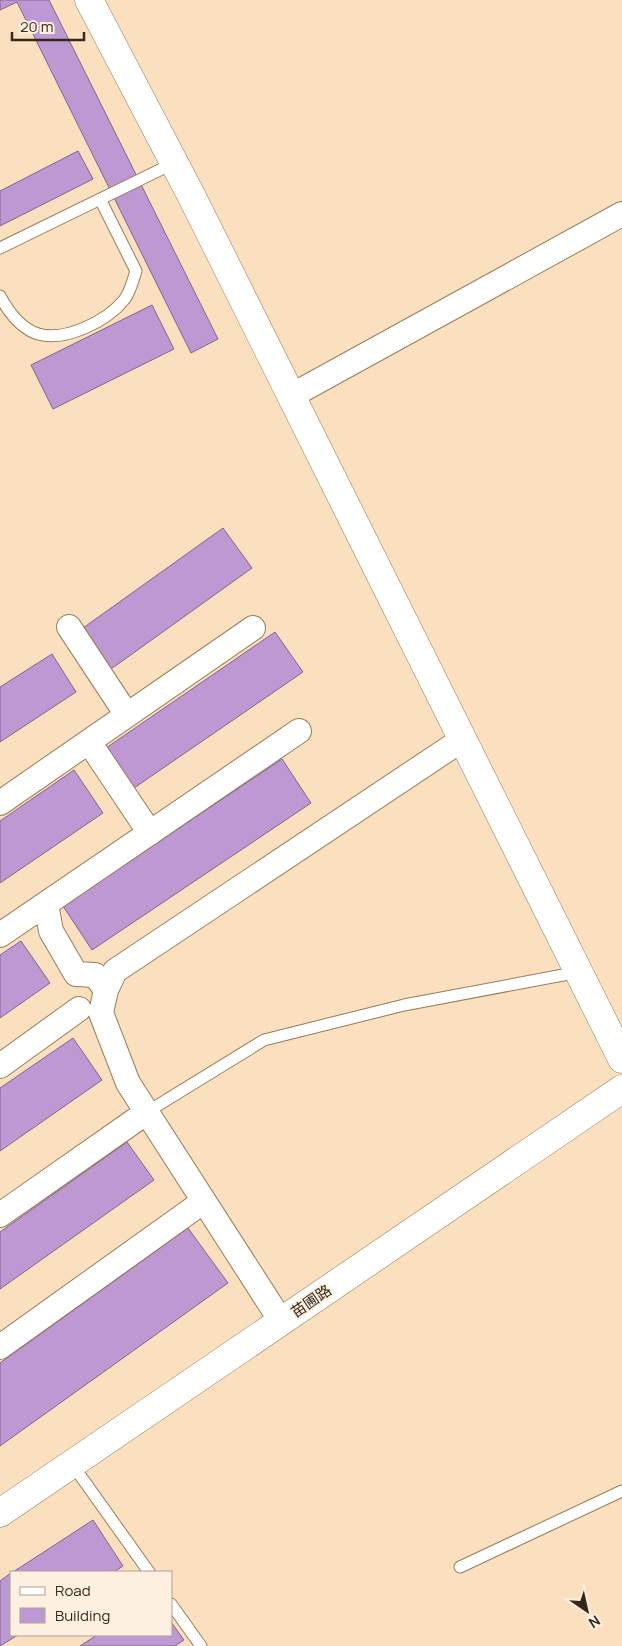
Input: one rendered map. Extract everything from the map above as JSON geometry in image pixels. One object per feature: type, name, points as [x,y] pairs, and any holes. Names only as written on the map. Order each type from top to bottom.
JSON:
[{"type":"main road","points":[[89,0],[292,396],[622,1059]]},
{"type":"main road","name":"苗圃路","points":[[0,1512],[622,1089]]},
{"type":"street","points":[[292,396],[622,214]]},
{"type":"street","points":[[69,627],[127,715]]},
{"type":"street","points":[[0,803],[253,628]]},
{"type":"street","points":[[0,935],[299,731]]},
{"type":"street","points":[[0,1066],[90,1011],[106,990],[115,971],[462,739]]},
{"type":"street","points":[[89,742],[150,833]]},
{"type":"street","points":[[46,904],[51,931],[76,974],[70,993],[90,1011],[128,1083],[281,1321]]},
{"type":"street","points":[[76,974],[96,975],[106,990]]},
{"type":"street","points":[[0,1216],[147,1112]]},
{"type":"street","points":[[0,1347],[204,1201]]},
{"type":"lane","points":[[0,248],[174,163]]},
{"type":"lane","points":[[0,296],[10,315],[38,334],[69,334],[104,319],[125,299],[136,271],[100,199]]},
{"type":"lane","points":[[147,1112],[264,1040],[404,1006],[579,972]]},
{"type":"lane","points":[[72,1464],[148,1571]]},
{"type":"lane","points":[[460,1567],[622,1491]]},
{"type":"lane","points":[[172,1605],[202,1646]]},
{"type":"building","points":[[0,0],[49,0],[218,339],[191,353],[17,2],[0,10]]},
{"type":"building","points":[[78,151],[93,179],[0,226],[0,191]]},
{"type":"building","points":[[152,305],[174,349],[53,409],[31,365]]},
{"type":"building","points":[[223,528],[252,568],[111,669],[83,628]]},
{"type":"building","points":[[275,632],[303,672],[134,788],[106,748]]},
{"type":"building","points":[[52,654],[76,692],[0,742],[0,687]]},
{"type":"building","points":[[282,759],[311,803],[92,950],[63,906]]},
{"type":"building","points":[[74,770],[103,813],[0,883],[0,821]]},
{"type":"building","points":[[21,941],[50,983],[0,1018],[0,955]]},
{"type":"building","points":[[73,1038],[102,1080],[0,1151],[0,1088]]},
{"type":"building","points":[[127,1142],[154,1180],[0,1289],[0,1232]]},
{"type":"building","points":[[188,1228],[228,1283],[0,1446],[0,1363]]},
{"type":"building","points":[[93,1520],[123,1566],[116,1571],[15,1571]]},
{"type":"building","points":[[10,1574],[10,1636],[16,1636],[0,1646],[0,1581]]},
{"type":"building","points":[[172,1623],[184,1640],[175,1646],[80,1646],[95,1636],[172,1636]]}]
